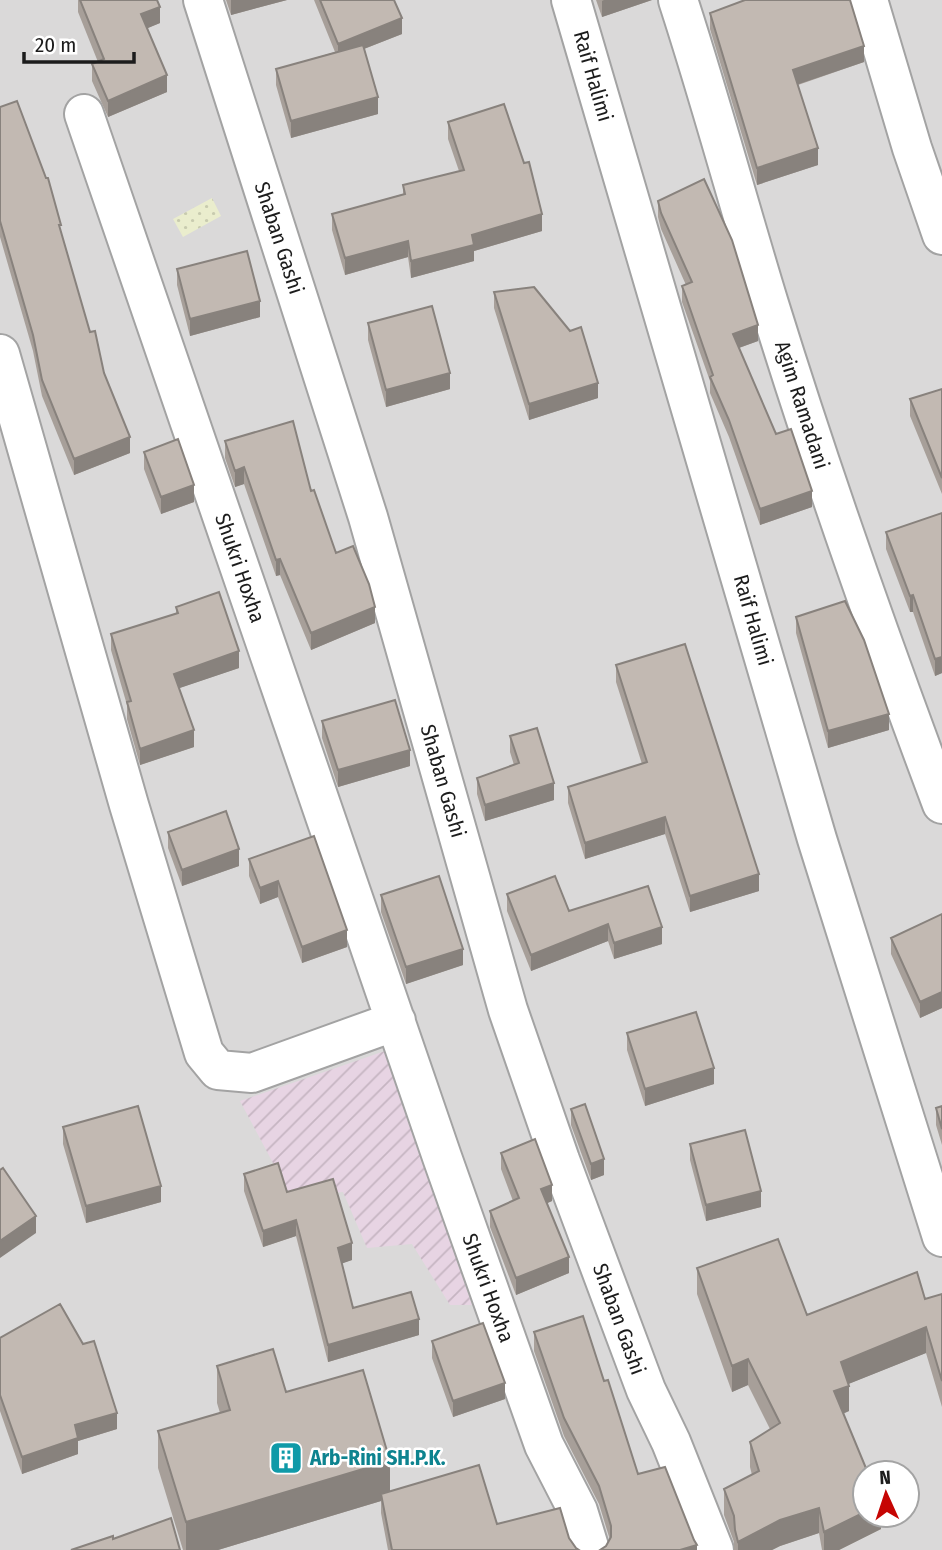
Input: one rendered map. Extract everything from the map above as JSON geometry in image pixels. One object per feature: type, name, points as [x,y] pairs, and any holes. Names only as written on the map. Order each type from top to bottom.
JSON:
[{"type":"street","name":"Shaban Gashi","points":[[203,0],[368,517],[508,1010],[560,1160],[646,1390],[671,1442],[714,1550]]},
{"type":"street","name":"Raif Halimi","points":[[571,0],[817,839],[942,1237]]},
{"type":"street","name":"Agim Ramadani","points":[[678,0],[769,305],[904,704],[942,804]]},
{"type":"street","points":[[868,0],[912,148],[942,235]]},
{"type":"street","name":"Shukri Hoxha","points":[[84,114],[442,1157],[544,1445],[578,1511],[590,1550]]},
{"type":"street","points":[[0,354],[129,805],[204,1054],[218,1070],[252,1073],[396,1021]]},
{"type":"shaded area","points":[[0,0],[942,0],[942,1550],[0,1550]]},
{"type":"shaded area","points":[[385,1051],[472,1305],[450,1305],[412,1244],[367,1248],[343,1192],[291,1197],[240,1101]]},
{"type":"green space","points":[[212,198],[221,216],[183,237],[173,219]]},
{"type":"building","points":[[80,0],[157,0],[160,7],[141,14],[167,75],[108,101],[92,64],[104,59]]},
{"type":"building","points":[[320,0],[394,0],[402,18],[338,44]]},
{"type":"building","points":[[745,0],[850,0],[864,46],[793,70],[818,148],[757,168],[710,13]]},
{"type":"building","points":[[363,45],[378,97],[291,121],[276,69]]},
{"type":"building","points":[[17,101],[48,178],[90,332],[95,331],[104,373],[130,437],[74,459],[42,380],[33,335],[0,221],[0,107]]},
{"type":"building","points":[[504,104],[524,163],[529,162],[542,214],[472,235],[474,245],[411,261],[408,241],[345,258],[332,214],[405,194],[403,185],[464,170],[448,122]]},
{"type":"building","points":[[704,179],[732,240],[758,325],[733,334],[776,434],[791,429],[812,491],[760,509],[729,420],[710,377],[713,375],[682,286],[692,282],[658,201]]},
{"type":"building","points":[[247,251],[260,301],[190,319],[177,269]]},
{"type":"building","points":[[534,287],[570,331],[581,327],[598,383],[529,404],[494,292]]},
{"type":"building","points":[[432,306],[450,373],[386,390],[368,323]]},
{"type":"building","points":[[942,389],[942,478],[910,399]]},
{"type":"building","points":[[293,421],[311,491],[314,490],[336,553],[353,546],[369,584],[375,607],[311,633],[280,559],[276,560],[244,467],[235,471],[225,441]]},
{"type":"building","points":[[178,439],[194,485],[161,497],[144,452]]},
{"type":"building","points":[[942,513],[942,657],[935,659],[913,595],[910,596],[886,532]]},
{"type":"building","points":[[219,592],[239,651],[174,674],[194,730],[140,749],[127,702],[131,701],[111,634],[178,613],[176,607]]},
{"type":"building","points":[[845,601],[864,640],[889,714],[828,731],[796,617]]},
{"type":"building","points":[[685,644],[759,874],[690,896],[665,817],[585,843],[568,787],[647,762],[616,665]]},
{"type":"building","points":[[395,700],[410,750],[338,770],[322,721]]},
{"type":"building","points":[[537,728],[554,783],[485,805],[477,778],[519,763],[510,736]]},
{"type":"building","points":[[226,811],[239,849],[182,870],[168,832]]},
{"type":"building","points":[[314,836],[347,930],[302,947],[278,881],[260,888],[249,859]]},
{"type":"building","points":[[439,876],[463,949],[406,967],[381,895]]},
{"type":"building","points":[[555,876],[569,911],[648,886],[662,927],[614,943],[608,924],[531,955],[507,894]]},
{"type":"building","points":[[942,914],[942,992],[920,1002],[891,938]]},
{"type":"building","points":[[696,1012],[714,1068],[645,1089],[627,1033]]},
{"type":"building","points":[[585,1104],[604,1159],[591,1164],[571,1109]]},
{"type":"building","points":[[138,1106],[161,1186],[86,1206],[63,1127]]},
{"type":"building","points":[[942,1106],[942,1129],[936,1108]]},
{"type":"building","points":[[745,1130],[761,1191],[706,1205],[690,1144]]},
{"type":"building","points":[[535,1139],[552,1185],[541,1189],[569,1257],[516,1278],[490,1211],[519,1198],[501,1153]]},
{"type":"building","points":[[278,1163],[287,1192],[333,1179],[352,1243],[338,1248],[353,1308],[411,1292],[419,1319],[328,1345],[296,1220],[263,1231],[244,1174]]},
{"type":"building","points":[[3,1168],[36,1216],[0,1241],[0,1170]]},
{"type":"building","points":[[778,1239],[807,1315],[917,1272],[925,1299],[942,1294],[942,1381],[926,1327],[841,1362],[849,1386],[834,1391],[862,1459],[851,1459],[851,1519],[824,1532],[819,1508],[780,1520],[738,1542],[734,1516],[724,1489],[759,1471],[750,1442],[780,1423],[748,1359],[732,1366],[697,1268]]},
{"type":"building","points":[[60,1304],[83,1344],[94,1341],[117,1413],[75,1425],[78,1438],[22,1457],[0,1395],[0,1338]]},
{"type":"building","points":[[583,1316],[604,1381],[608,1380],[638,1474],[665,1467],[697,1545],[680,1550],[600,1550],[611,1537],[611,1526],[599,1486],[564,1418],[534,1332]]},
{"type":"building","points":[[483,1323],[505,1383],[453,1401],[432,1341]]},
{"type":"building","name":"Arb-Rini SH.P.K.","points":[[273,1349],[286,1392],[363,1370],[390,1461],[186,1522],[158,1431],[230,1410],[217,1366]]},
{"type":"building","points":[[479,1465],[497,1524],[560,1508],[569,1538],[579,1550],[392,1550],[381,1494]]},
{"type":"building","points":[[171,1518],[180,1550],[71,1550],[113,1536],[113,1539]]},
{"type":"place","name":"Arb-Rini SH.P.K.","points":[[286,1458]]}]
